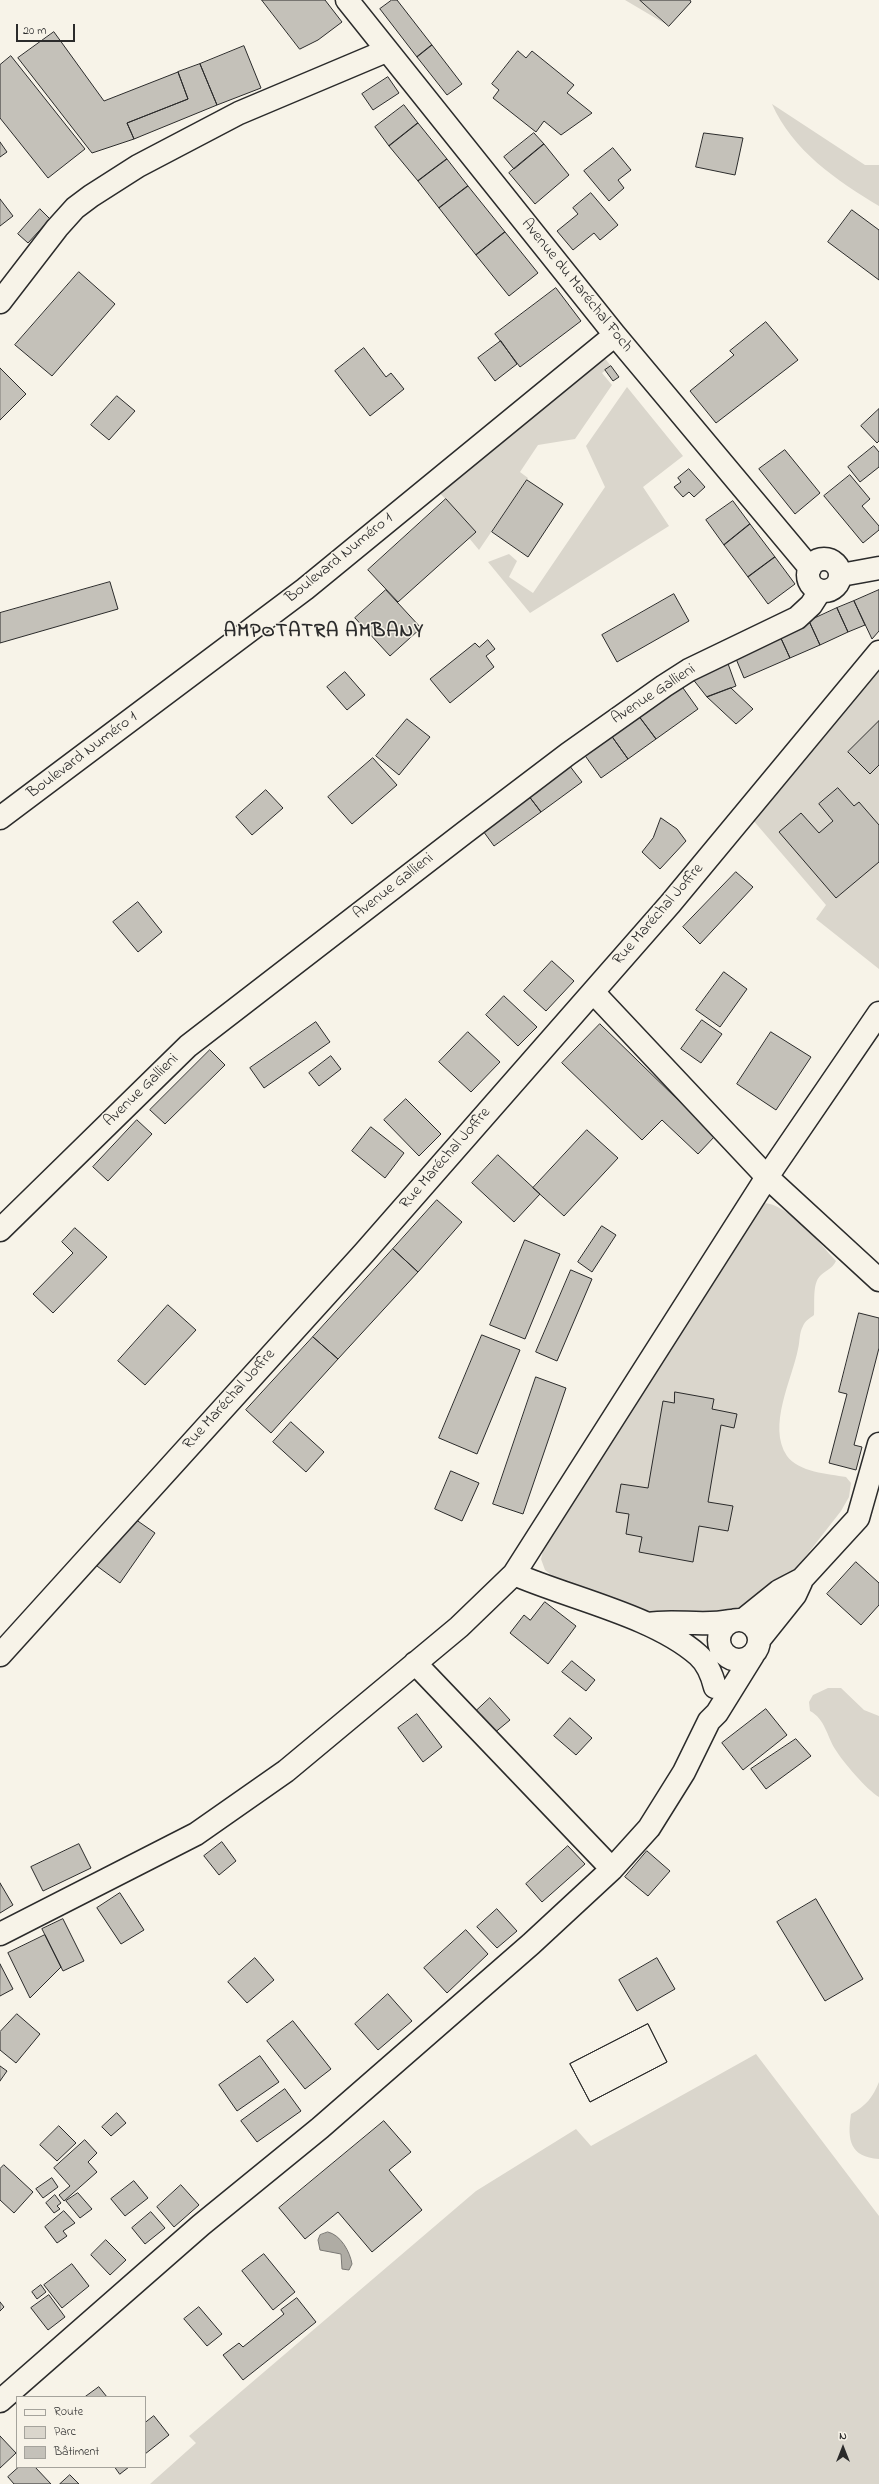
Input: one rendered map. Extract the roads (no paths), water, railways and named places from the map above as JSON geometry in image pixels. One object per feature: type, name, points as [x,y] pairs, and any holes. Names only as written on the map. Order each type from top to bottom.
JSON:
[{"type":"street","name":"Avenue du Maréchal Foch","points":[[347,0],[386,51],[615,335],[810,568]]},
{"type":"street","points":[[0,302],[57,228],[91,196],[138,166],[239,113],[386,51]]},
{"type":"street","name":"Boulevard Numéro 1","points":[[0,818],[305,589],[615,335]]},
{"type":"street","points":[[828,559],[837,565],[841,575],[835,588],[820,591],[810,582],[810,568],[817,560],[828,559]]},
{"type":"street","points":[[841,575],[879,568]]},
{"type":"street","name":"Avenue Gallieni","points":[[0,1230],[188,1046],[568,754],[689,670],[797,618],[812,605],[820,591]]},
{"type":"street","name":"Rue Maréchal Joffre","points":[[0,1655],[364,1253],[593,992],[670,904],[879,652]]},
{"type":"street","points":[[593,992],[767,1177],[879,1280]]},
{"type":"street","points":[[0,1934],[196,1834],[286,1771],[459,1627],[514,1574],[767,1177],[879,1013]]},
{"type":"street","points":[[858,1518],[878,1452]]},
{"type":"street","points":[[709,1721],[709,1709],[715,1687],[721,1651],[718,1643],[720,1630],[736,1621],[779,1591],[802,1578],[858,1518],[879,1506]]},
{"type":"street","points":[[514,1574],[648,1624],[699,1656],[707,1666],[715,1687]]},
{"type":"street","points":[[0,2401],[201,2225],[320,2128],[531,1944],[612,1869],[649,1828],[684,1772],[709,1721],[717,1713],[756,1647],[795,1595],[802,1578]]},
{"type":"street","points":[[648,1624],[660,1622],[711,1625],[736,1621],[755,1627],[756,1647]]},
{"type":"street","points":[[685,1646],[721,1651],[737,1660],[756,1647]]},
{"type":"street","points":[[416,1663],[612,1869]]},
{"type":"district","name":"AMPOTATRA AMBANY","points":[[324,633]]}]
